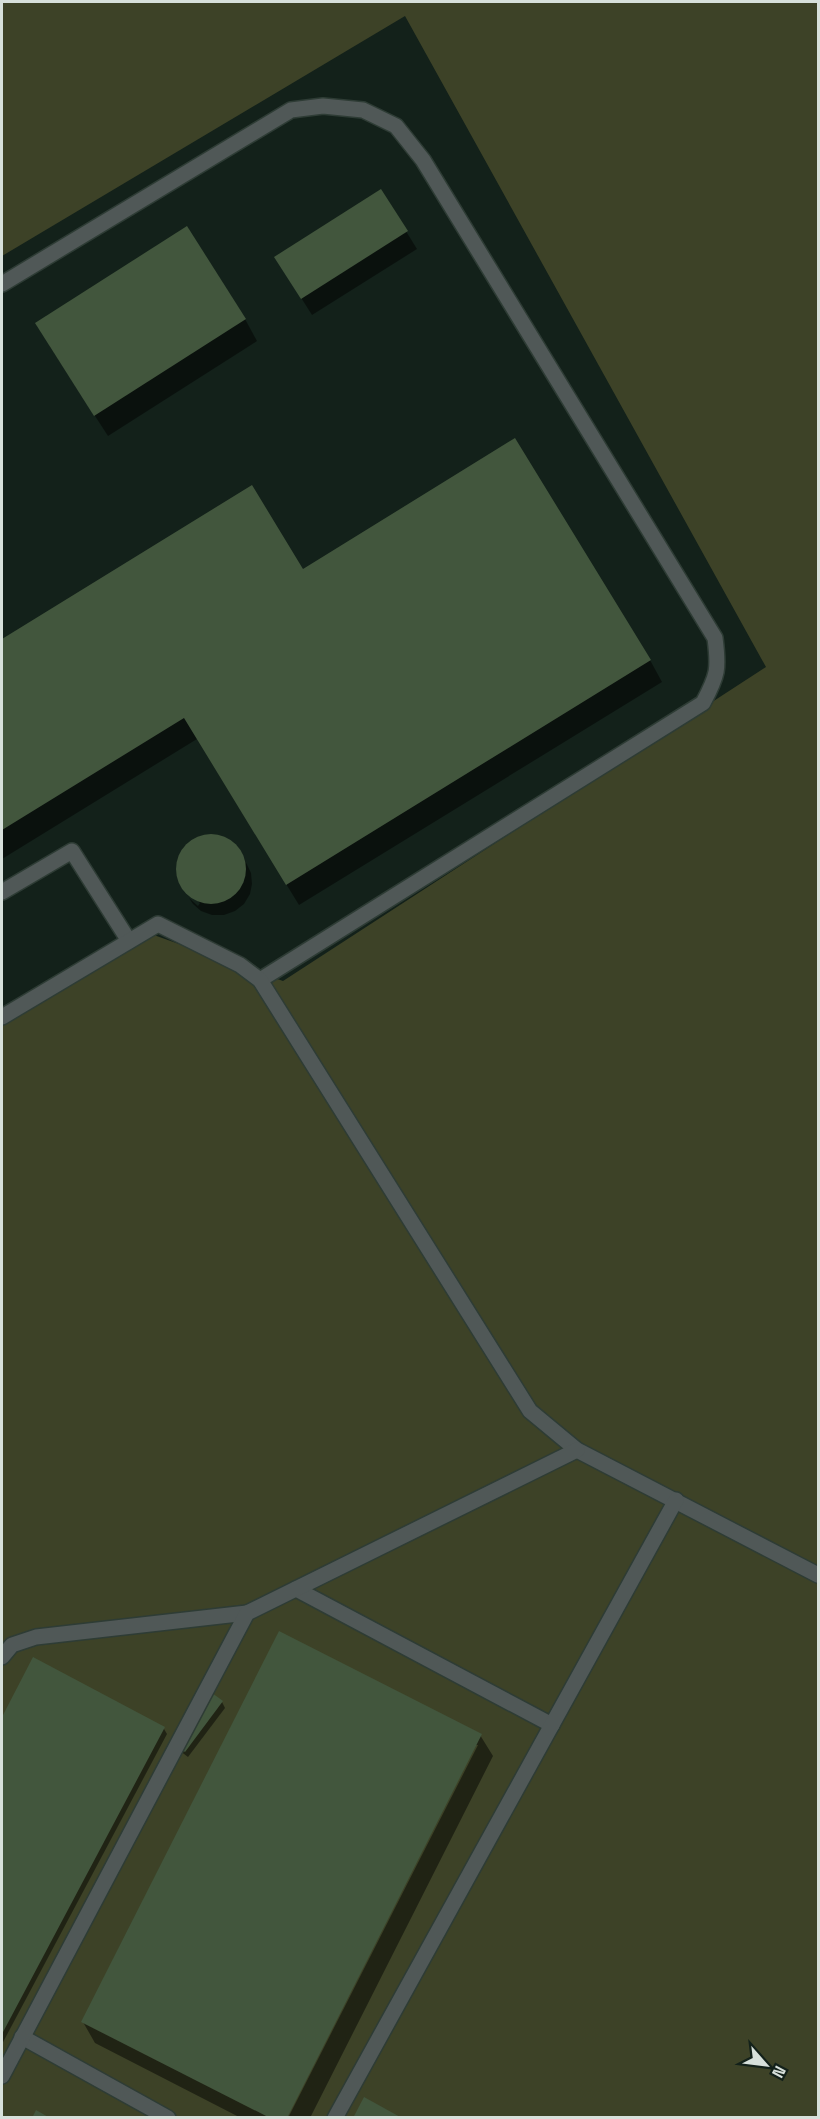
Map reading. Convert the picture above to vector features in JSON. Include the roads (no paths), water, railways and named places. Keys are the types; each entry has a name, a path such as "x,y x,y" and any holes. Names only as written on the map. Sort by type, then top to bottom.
{"lane":[{"path":"2,284 291,110 323,106 363,110 396,126 423,160 715,638 719,665 703,703 260,980"},
{"path":"2,892 72,851 129,941"},
{"path":"2,1017 158,924 240,965 260,980 530,1411 577,1450 819,1575"},
{"path":"2,1658 12,1645 36,1637 247,1613 577,1450"},
{"path":"335,2118 676,1500"},
{"path":"296,1589 552,1725"},
{"path":"2,2076 247,1613"},
{"path":"22,2037 168,2118"}]}
